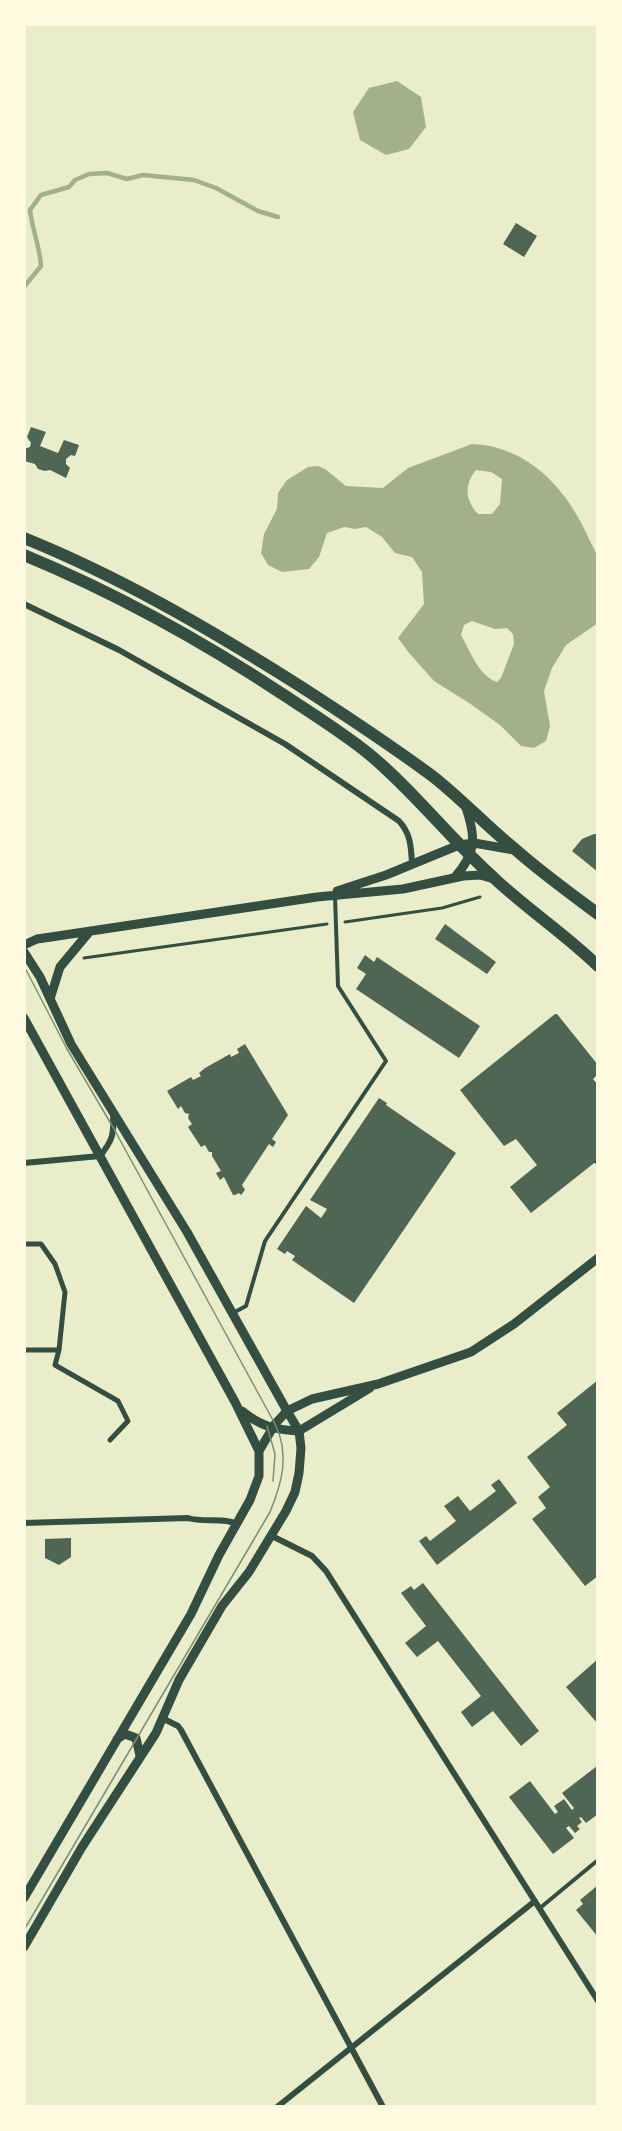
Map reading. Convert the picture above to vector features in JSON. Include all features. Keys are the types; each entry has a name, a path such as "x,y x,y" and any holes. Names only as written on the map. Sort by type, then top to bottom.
{"main road":[{"path":"24,538 108,576 208,630 368,731 430,775 465,803 516,851 598,914"},
{"path":"24,555 91,585 179,631 255,676 367,752 393,775 494,879 598,966"}],"street":[{"path":"24,604 91,635 177,682 285,744 332,775 399,821 409,835 412,864"},
{"path":"455,877 464,867 474,843 472,822 465,803"},
{"path":"317,897 363,883 459,845 474,843 516,851"},
{"path":"24,938 37,939 317,897 403,889 455,877 472,875 494,879"},
{"path":"50,999 60,967 90,931"},
{"path":"24,945 37,939"},
{"path":"24,952 36,969 71,1044 187,1232 287,1411 298,1431 301,1448 295,1492 272,1536 217,1615 179,1680 164,1719 101,1821 82,1847 24,1947"},
{"path":"24,1018 235,1402 259,1451 259,1476 250,1500 219,1555 191,1614 24,1898"},
{"path":"24,1163 100,1156 111,1141 114,1129 113,1113"},
{"path":"24,1244 41,1244 55,1264 65,1292 59,1350 55,1365 118,1401 128,1421 110,1440"},
{"path":"259,1451 272,1429 287,1411 312,1399 378,1384 471,1352 514,1324 598,1258"},
{"path":"24,1350 59,1350"},
{"path":"235,1402 255,1421 272,1429 298,1431 378,1384"},
{"path":"24,1523 188,1518 200,1521 229,1521 237,1524"},
{"path":"272,1536 312,1556 326,1572 598,2001"},
{"path":"164,1719 181,1730 383,2107"},
{"path":"117,1740 125,1734 136,1738 140,1756"},
{"path":"278,2107 535,1901"}],"lane":[{"path":"232,1313 246,1306 265,1241 386,1061 338,986 334,896"},
{"path":"540,1908 598,1860"}],"path":[{"path":"80,959 442,908 480,897"}],"shaded area":[{"path":"397,81 421,97 426,127 409,149 386,155 360,140 353,112 369,88"},
{"path":"472,444 511,453 543,473 557,487 569,502 596,553 599,572 598,623 566,645 552,668 544,691 550,726 546,741 534,748 521,746 500,725 434,681 398,638 424,604 422,572 412,557 395,553 382,537 366,527 355,529 344,527 327,533 319,557 309,569 282,572 268,565 261,553 264,534 277,509 278,493 287,480 308,467 318,466 325,469 346,486 383,488 408,468","holes":["476,470 491,472 502,479 500,504 492,514 478,514 468,498 469,481","472,621 495,629 507,628 513,634 514,644 501,678 497,682 480,669 461,635 464,625"]}],"building":[{"path":"516,223 537,236 524,257 503,244"},
{"path":"31,427 46,432 40,446 58,453 64,440 79,445 75,456 71,455 66,459 66,464 70,468 66,478 50,470 38,469 35,464 24,461 24,449 30,447 31,443 27,437"},
{"path":"598,834 598,872 572,851 582,839"},
{"path":"445,924 496,962 487,974 435,939"},
{"path":"365,955 374,962 377,957 480,1026 459,1058 356,989 366,974 357,968"},
{"path":"555,1014 598,1065 598,1074 593,1079 598,1085 598,1160 531,1213 510,1187 537,1165 516,1139 504,1146 460,1090"},
{"path":"245,1044 288,1115 272,1139 276,1142 273,1147 269,1144 242,1185 245,1190 241,1195 239,1193 233,1195 224,1177 220,1180 216,1173 221,1171 212,1152 209,1152 205,1145 201,1147 188,1127 192,1124 188,1118 189,1114 185,1113 181,1106 178,1109 167,1091 191,1077 193,1080 201,1076 199,1073 205,1068 230,1054 231,1057 239,1053 237,1049"},
{"path":"379,1098 456,1153 354,1303 292,1260 295,1256 277,1249 306,1206 321,1218 327,1209 310,1200"},
{"path":"598,1380 598,1576 585,1586 532,1519 546,1508 538,1497 550,1487 527,1457 567,1425 557,1413"},
{"path":"499,1479 517,1503 437,1565 419,1541 426,1536 430,1541 456,1521 444,1506 458,1496 470,1511 496,1491 491,1485"},
{"path":"71,1538 71,1557 59,1565 45,1558 45,1539"},
{"path":"423,1583 539,1731 521,1746 493,1711 472,1727 461,1712 481,1696 438,1641 417,1657 405,1643 426,1626 401,1593 411,1586 414,1590"},
{"path":"598,1659 598,1724 566,1687"},
{"path":"597,1766 598,1814 586,1823 581,1817 579,1818 582,1822 577,1826 580,1829 575,1833 569,1826 566,1828 574,1838 553,1854 509,1797 530,1781 555,1814 558,1812 554,1806 564,1799 572,1810 574,1808 562,1793"},
{"path":"598,1885 598,1937 576,1910 583,1904 580,1900"}],"waterway":[{"path":"24,287 41,266 30,210 41,195 69,187 75,180 89,174 107,173 127,179 143,175 194,180 216,188 258,211 278,217"}],"tram line":[{"path":"24,966 67,1049 114,1129 275,1424 280,1435 283,1457 281,1479 270,1512 24,1930"},
{"path":"267,1426 275,1454 273,1481"}]}
